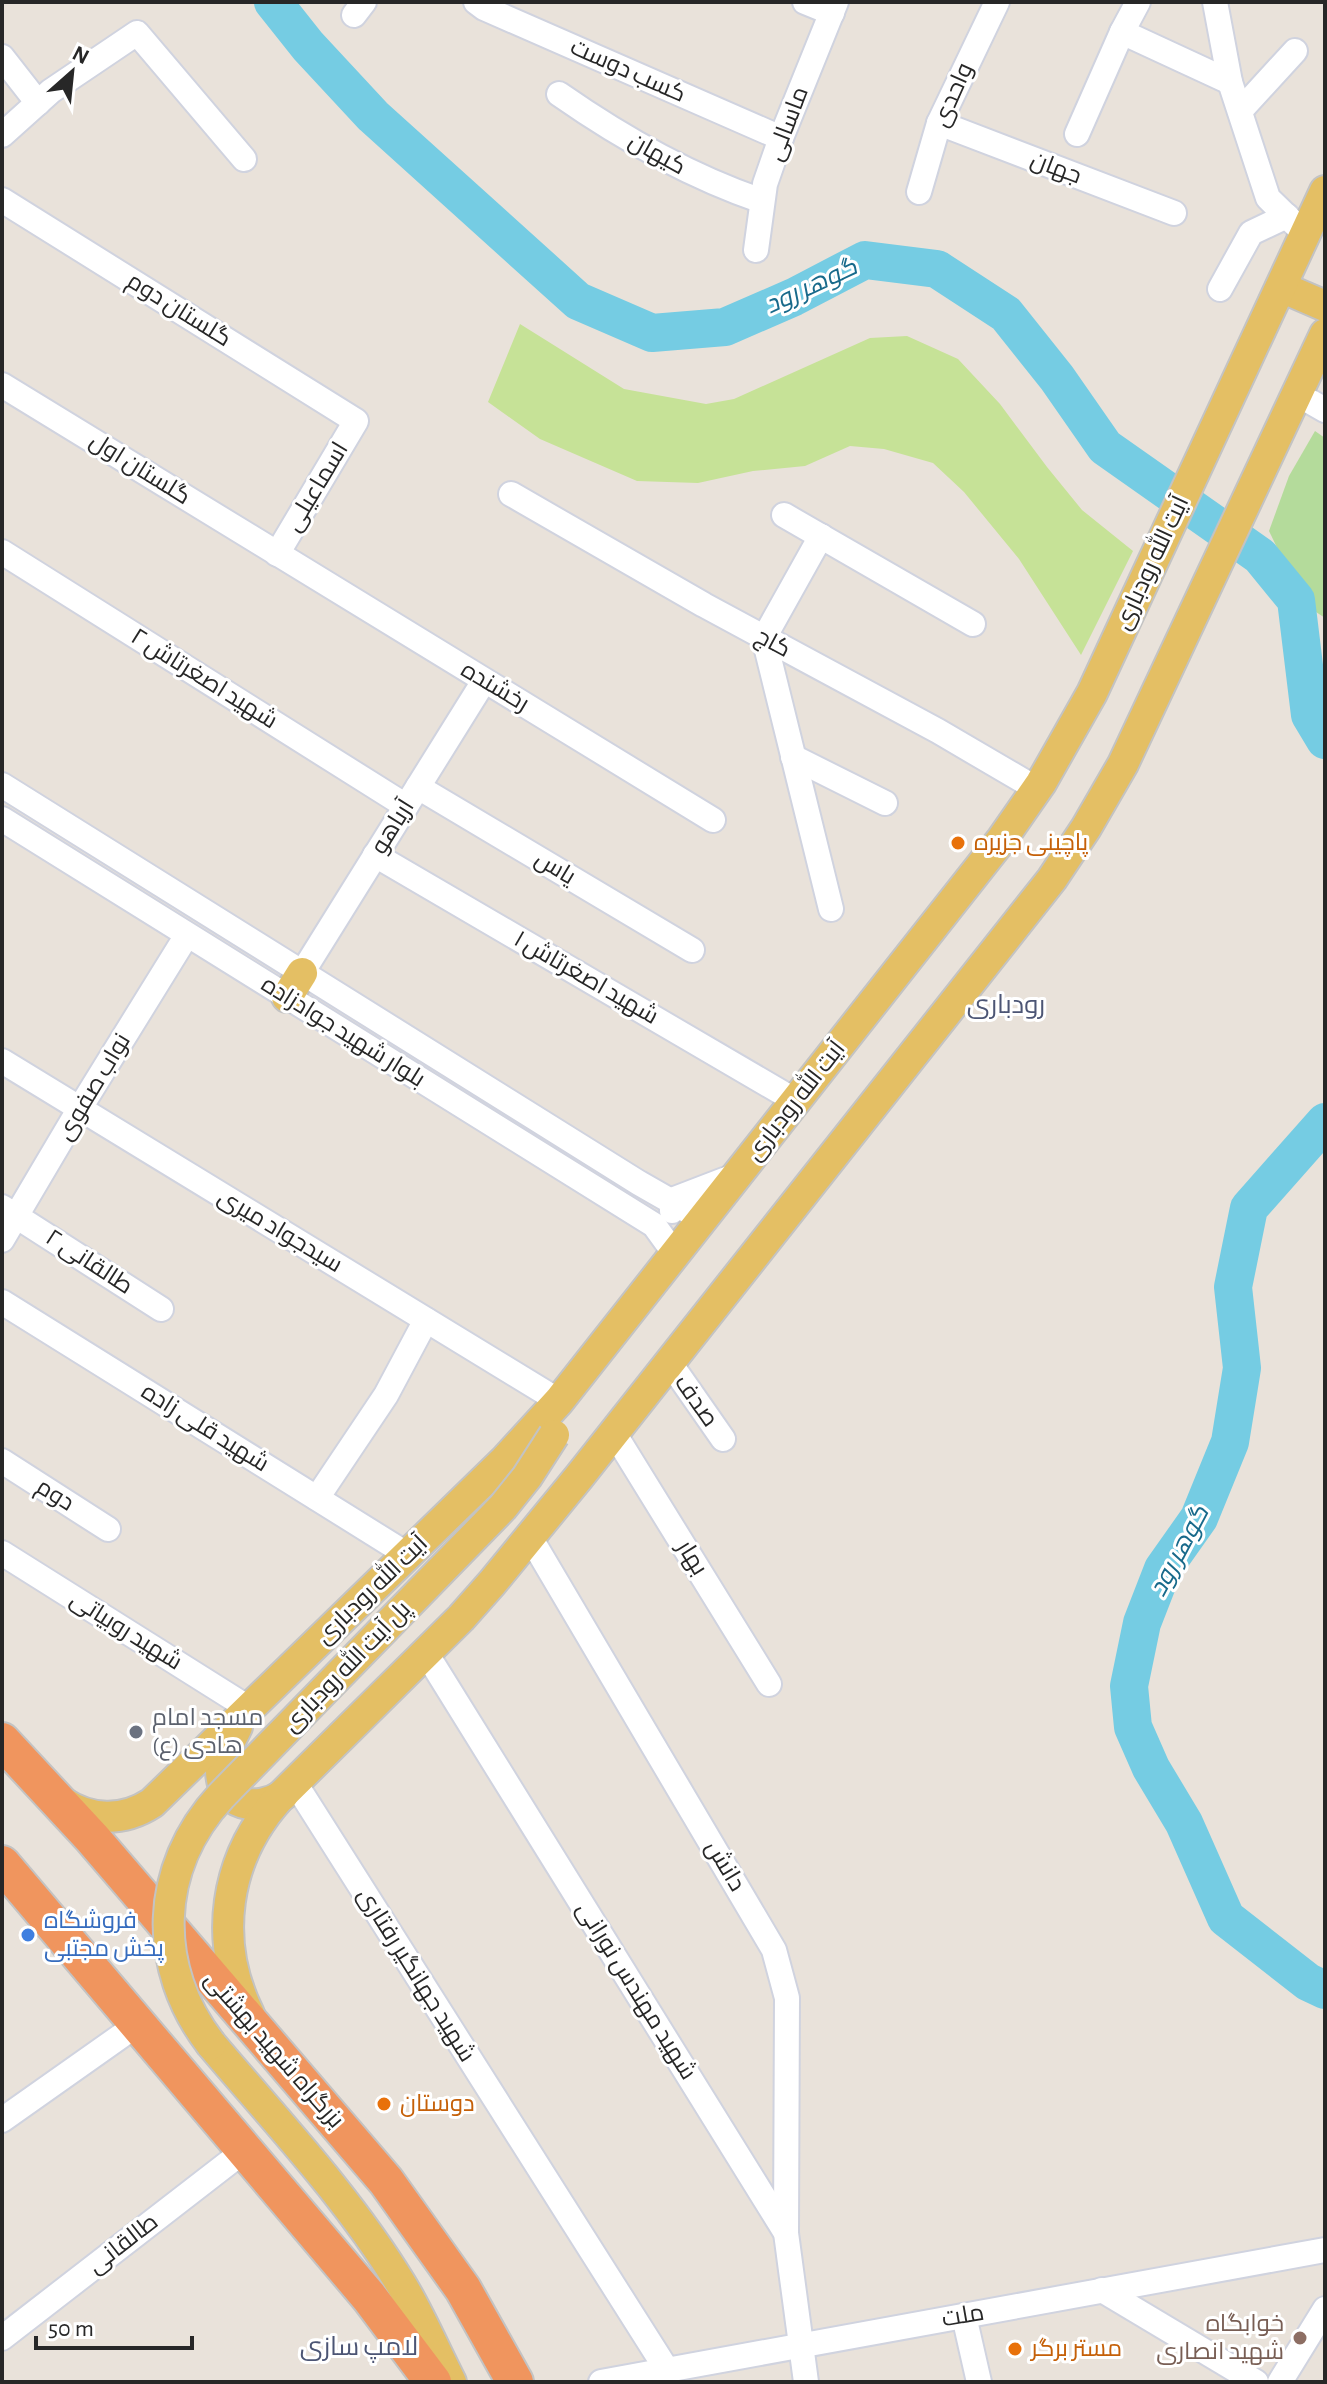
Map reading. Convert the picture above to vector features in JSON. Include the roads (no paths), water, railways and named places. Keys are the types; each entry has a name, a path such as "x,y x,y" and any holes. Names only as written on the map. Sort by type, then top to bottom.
{"highway":[{"name":"بزرگراه شهید بهشتی","path":"2,1741 56,1797 367,2157 411,2213 468,2297 515,2382"},
{"path":"2,1864 369,2297 430,2381"}],"main road":[{"name":"آیت الله رودباری","path":"56,1797 75,1810 93,1816 112,1817 136,1812 152,1803 505,1460 559,1401 1002,839 1037,789 1092,693 1281,287 1296,225 1325,191"},
{"path":"1281,287 1325,306"},
{"path":"260,2033 244,2004 232,1969 228,1945 228,1908 232,1883 245,1849 263,1817 475,1603 670,1363 1067,858 1122,767 1325,334"},
{"name":"پل آیت الله رودباری","path":"430,2381 403,2287 332,2187 211,2044 190,2013 176,1979 169,1943 169,1906 174,1881 191,1835 212,1805 503,1507 554,1435 615,1330"},
{"path":"245,1713 223,1760 223,1783 234,1798 250,1805 268,1804 289,1789"}],"street":[{"name":"کسب دوست","path":"476,2 781,138"},
{"path":"805,2 834,8"},
{"name":"واحدی","path":"919,192 939,123 997,2"},
{"path":"1077,134 1138,2"},
{"path":"1215,2 1230,82 1268,198 1296,225"},
{"name":"ماسالی","path":"756,250 765,184 834,8"},
{"path":"1122,32 1230,82"},
{"path":"2,135 51,91 137,33 244,159"},
{"path":"1240,111 1295,51"},
{"path":"2,57 38,103"},
{"name":"کیهان","path":"559,94 666,161 723,188 762,201"},
{"name":"جهان","path":"939,123 1174,213"},
{"name":"گلستان دوم","path":"2,200 356,421"},
{"path":"1220,289 1251,233 1296,225"},
{"name":"گلستان اول","path":"2,385 277,554"},
{"name":"اسماعیلی","path":"277,554 356,421"},
{"name":"کاج","path":"511,494 1037,789"},
{"path":"784,515 973,624"},
{"path":"821,536 764,638 831,909"},
{"name":"شهید اصغرتاش ۲","path":"2,552 412,796"},
{"name":"رخشنده","path":"277,554 713,820"},
{"name":"آریاهو","path":"294,985 484,681"},
{"path":"793,757 885,803"},
{"path":"2,785 294,985"},
{"name":"یاس","path":"412,796 692,950"},
{"name":"بلوار شهید جوادزاده","path":"2,819 187,935 294,985 702,1219"},
{"name":"شهید اصغرتاش ۱","path":"375,855 796,1101"},
{"name":"نواب صفوی","path":"2,1240 9,1212 80,1108 187,935"},
{"name":"بلوار شهید جوادزاده","path":"294,985 654,1225 675,1254"},
{"name":"سیدجواد میری","path":"2,1061 559,1401"},
{"path":"654,1225 667,1221 672,1215 672,1200 737,1175"},
{"name":"طالقانی ۲","path":"9,1212 161,1309"},
{"name":"شهید قلی زاده","path":"2,1302 408,1555"},
{"path":"317,1498 386,1395 426,1320"},
{"name":"صدف","path":"670,1363 723,1439"},
{"name":"بهار","path":"614,1433 769,1684"},
{"name":"دوم","path":"2,1461 108,1529"},
{"name":"دانش","path":"530,1537 774,1950 787,1998 786,2233"},
{"name":"شهید روبیاتی","path":"2,1553 245,1713"},
{"name":"شهید مهندس نورانی","path":"426,1653 786,2233 800,2345"},
{"name":"شهید جهانگیر رفتاری","path":"289,1789 667,2370"},
{"path":"2,2120 138,2024"},
{"name":"طالقانی","path":"2,2338 245,2150"},
{"name":"ملت","path":"601,2382 1325,2250"},
{"path":"1102,2290 1256,2382"},
{"path":"1280,2382 1325,2309"},
{"path":"964,2316 979,2382"},
{"path":"800,2345 806,2382"}],"waterway":[{"name":"گوهر رود","path":"273,2 308,46 373,116 578,301 652,333 725,327 794,297 865,260 937,269 1006,314 1057,378 1105,447 1260,556 1296,600 1310,715 1325,740"},
{"name":"گوهر رود","path":"1325,1122 1249,1208 1233,1287 1242,1368 1230,1442 1199,1518 1163,1569 1142,1623 1129,1686 1133,1727 1151,1768 1184,1823 1226,1918 1308,1982 1325,1990"}],"place":[{"name":"پاچینی جزیره","path":"958,843"},
{"name":"مسجد امام هادی (ع)","path":"136,1732"},
{"name":"فروشگاه پخش مجتبی","path":"28,1935"},
{"name":"دوستان","path":"384,2104"},
{"name":"خوابگاه شهید انصاری","path":"1300,2338"},
{"name":"مستر برگر","path":"1015,2349"}],"district":[{"name":"رودباری","path":"1006,1005"},
{"name":"لامپ سازی","path":"359,2347"}]}
